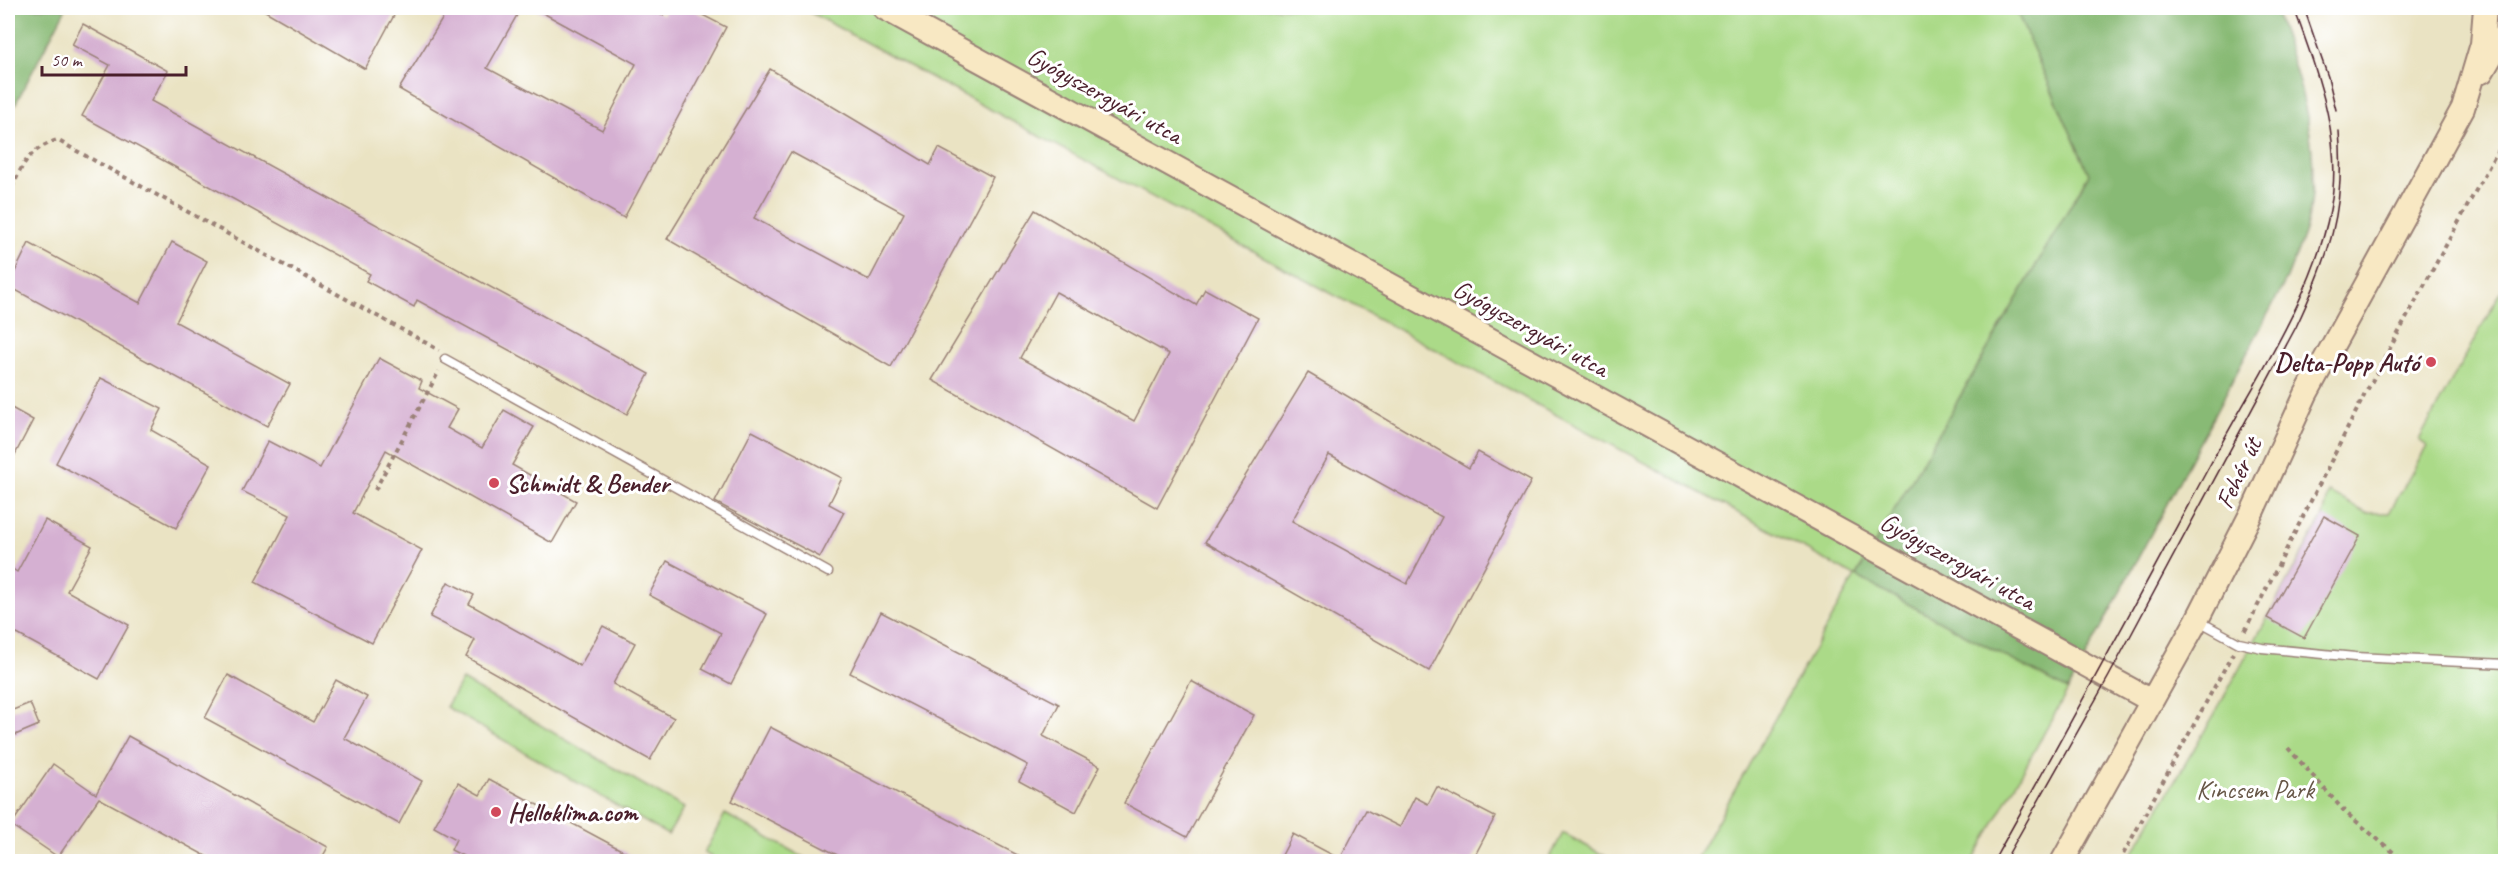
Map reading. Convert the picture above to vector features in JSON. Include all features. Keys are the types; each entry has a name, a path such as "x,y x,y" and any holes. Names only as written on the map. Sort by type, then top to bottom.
{"street":[{"name":"Gyógyszergyári utca","path":"884,8 2151,700"},
{"name":"Fehér út","path":"2062,861 2197,620 2254,508 2306,394 2463,108 2482,44 2486,8"},
{"path":"2463,108 2505,31"}],"lane":[{"name":"Fehér út","path":"2463,108 2504,29 2504,8"},
{"path":"445,359 828,573"},
{"path":"2197,620 2239,643 2262,648 2355,657 2505,664"}],"path":[{"path":"2119,861 2239,643 2364,396 2505,135"},
{"path":"8,196 28,156 36,148 57,140 444,354 445,359 375,490"},
{"path":"2288,748 2345,812 2405,861"},
{"path":"671,861 675,854"}],"green space":[{"path":"8,8 66,8 8,118"},
{"path":"802,8 2015,8 2089,174 1856,576 2068,690 1973,861 1695,861 1855,576"},
{"path":"2015,8 2274,8 2301,89 2311,146 2313,175 2311,203 2305,231 2287,278 2068,690 1856,576 2089,174"},
{"name":"Kincsem Park","path":"2505,284 2505,861 2127,862 2214,715 2323,516 2329,492 2366,513 2389,513 2427,446 2419,440"},
{"path":"462,680 684,808 668,835 446,707"},
{"path":"725,814 810,861 719,861 704,853"},
{"path":"1563,833 1614,861 1548,861"}],"building":[{"path":"260,8 398,8 365,69"},
{"path":"449,8 521,8 487,68 602,130 636,64 534,8 651,8 663,15 667,8 689,8 726,27 624,218 399,89"},
{"path":"83,24 168,71 151,101 649,374 627,414 417,300 414,307 366,281 370,274 82,116 110,65 72,45"},
{"path":"770,69 930,165 939,148 993,177 891,367 667,239","holes":["791,152 904,213 869,280 754,218"]},
{"path":"1035,210 1196,305 1205,289 1258,318 1157,508 932,380","holes":["1056,292 1169,354 1134,421 1020,358"]},
{"path":"172,242 207,261 176,322 290,384 267,426 8,286 29,243 140,303"},
{"path":"379,358 422,381 419,388 458,409 447,428 482,448 504,410 534,427 512,465 576,501 552,543 386,450 353,513 422,550 372,643 255,582 290,515 242,491 268,441 320,468"},
{"path":"1308,373 1469,468 1478,452 1531,481 1429,671 1205,542","holes":["1329,455 1442,517 1407,584 1292,521"]},
{"path":"101,378 162,409 151,430 211,464 176,528 56,463"},
{"path":"8,406 33,420 8,468"},
{"path":"752,431 842,478 829,504 844,512 820,557 715,502"},
{"path":"2324,516 2360,536 2304,638 2267,618"},
{"path":"45,520 92,546 67,591 129,625 99,679 8,629 8,566 17,572"},
{"path":"667,561 767,614 731,684 702,669 721,633 649,595"},
{"path":"448,582 474,595 469,604 580,666 603,626 635,643 613,684 674,718 650,760 466,657 475,640 430,617"},
{"path":"881,612 1059,704 1043,736 1100,766 1076,812 1019,781 1028,765 850,673"},
{"path":"228,675 313,722 336,680 367,697 344,738 422,781 399,824 205,718"},
{"path":"1191,681 1254,715 1187,837 1124,803"},
{"path":"30,703 39,725 8,738 8,712"},
{"path":"770,727 1029,861 849,861 732,801"},
{"path":"128,736 328,847 320,861 215,861 99,798 58,857 11,825 53,764 96,794"},
{"name":"Helloklima.com","path":"489,779 642,861 473,861 451,850 456,839 434,827 458,783 480,795"},
{"path":"1437,787 1495,817 1472,861 1279,861 1293,834 1340,859 1366,810 1400,827 1415,797 1428,804"}],"tram line":[{"path":"1993,862 2283,333 2298,303 2322,241 2330,210 2333,184 2334,158 2331,132 2319,82 2294,8"},
{"path":"2304,8 2328,77 2336,110"},
{"path":"2004,862 2109,676 2308,302 2333,232 2340,185 2339,131"}],"place":[{"name":"Delta-Popp Autó","path":"2431,362"},
{"name":"Schmidt & Bender","path":"494,483"},
{"name":"Helloklima.com","path":"496,812"}]}
